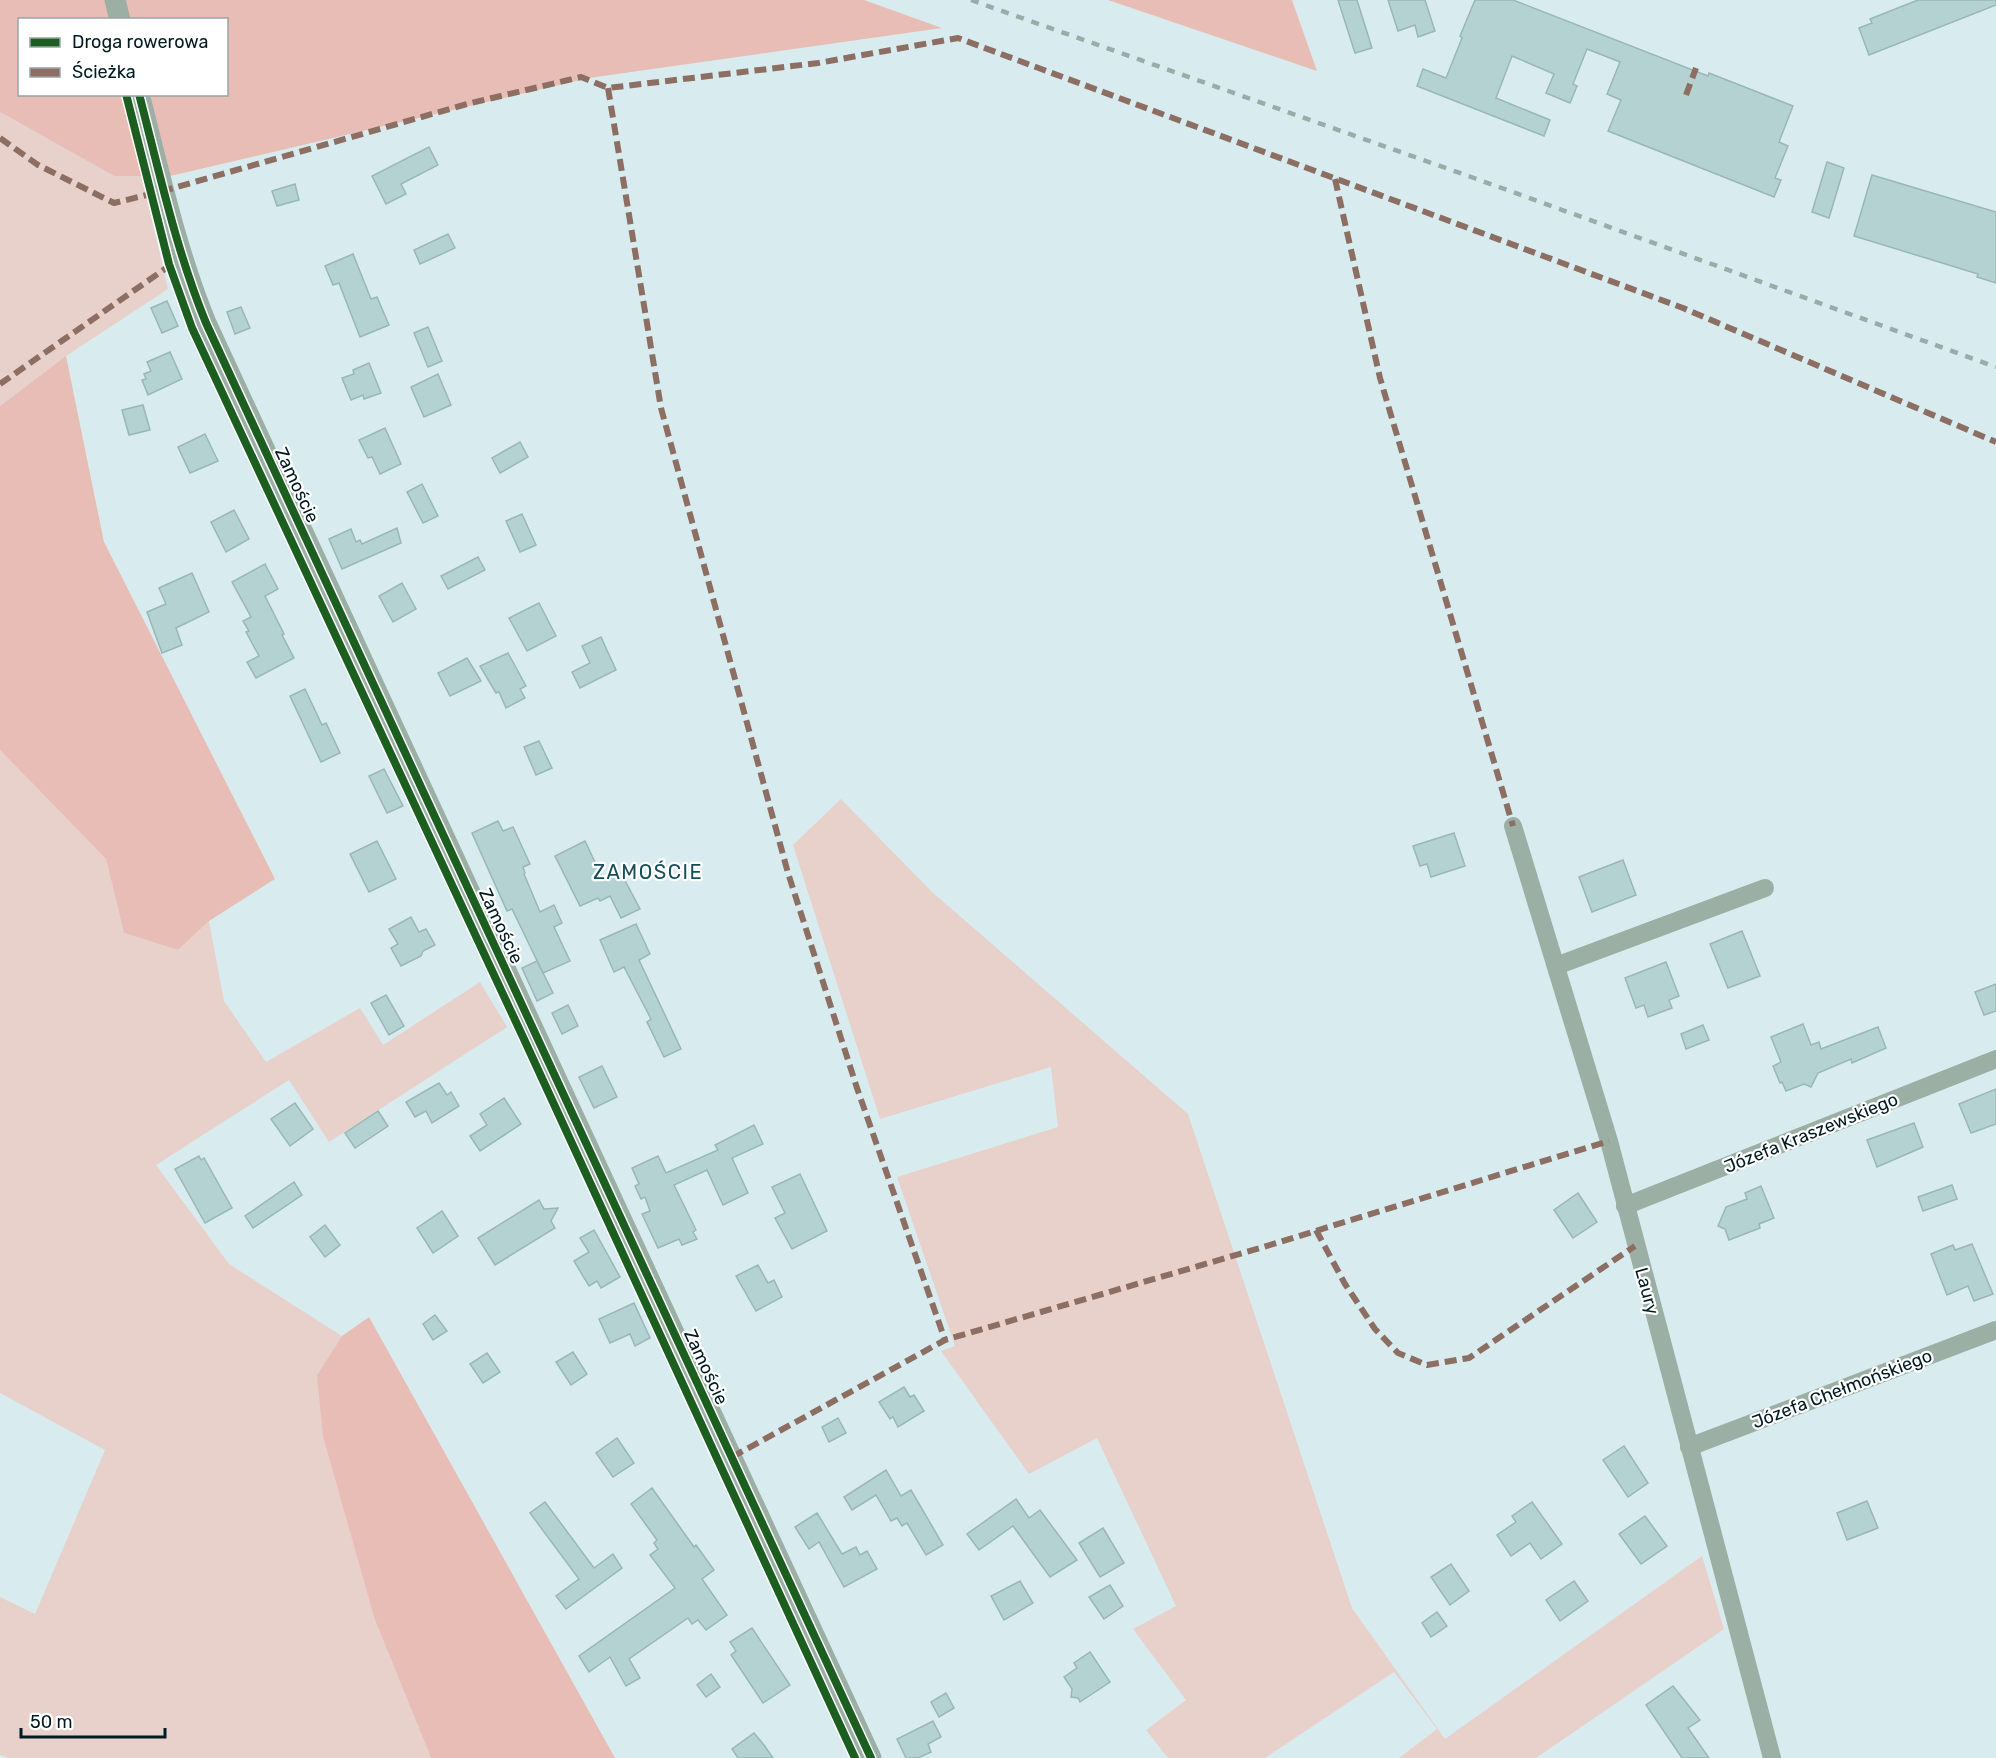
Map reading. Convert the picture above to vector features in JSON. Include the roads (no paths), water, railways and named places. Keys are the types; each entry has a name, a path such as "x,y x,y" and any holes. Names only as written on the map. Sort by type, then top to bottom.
{"street":[{"path":"115,0 120,18"},
{"name":"Zamoście","path":"140,96 183,261 206,323 870,1758"},
{"name":"Laury","path":"1514,826 1609,1141 1772,1758"},
{"path":"1556,966 1765,888"},
{"name":"Józefa Kraszewskiego","path":"1625,1206 1996,1059"},
{"name":"Józefa Chełmońskiego","path":"1689,1447 1996,1330"}],"railway":[{"path":"971,0 1474,178 1996,367"}],"district":[{"name":"ZAMOŚCIE","path":"648,872"}]}
